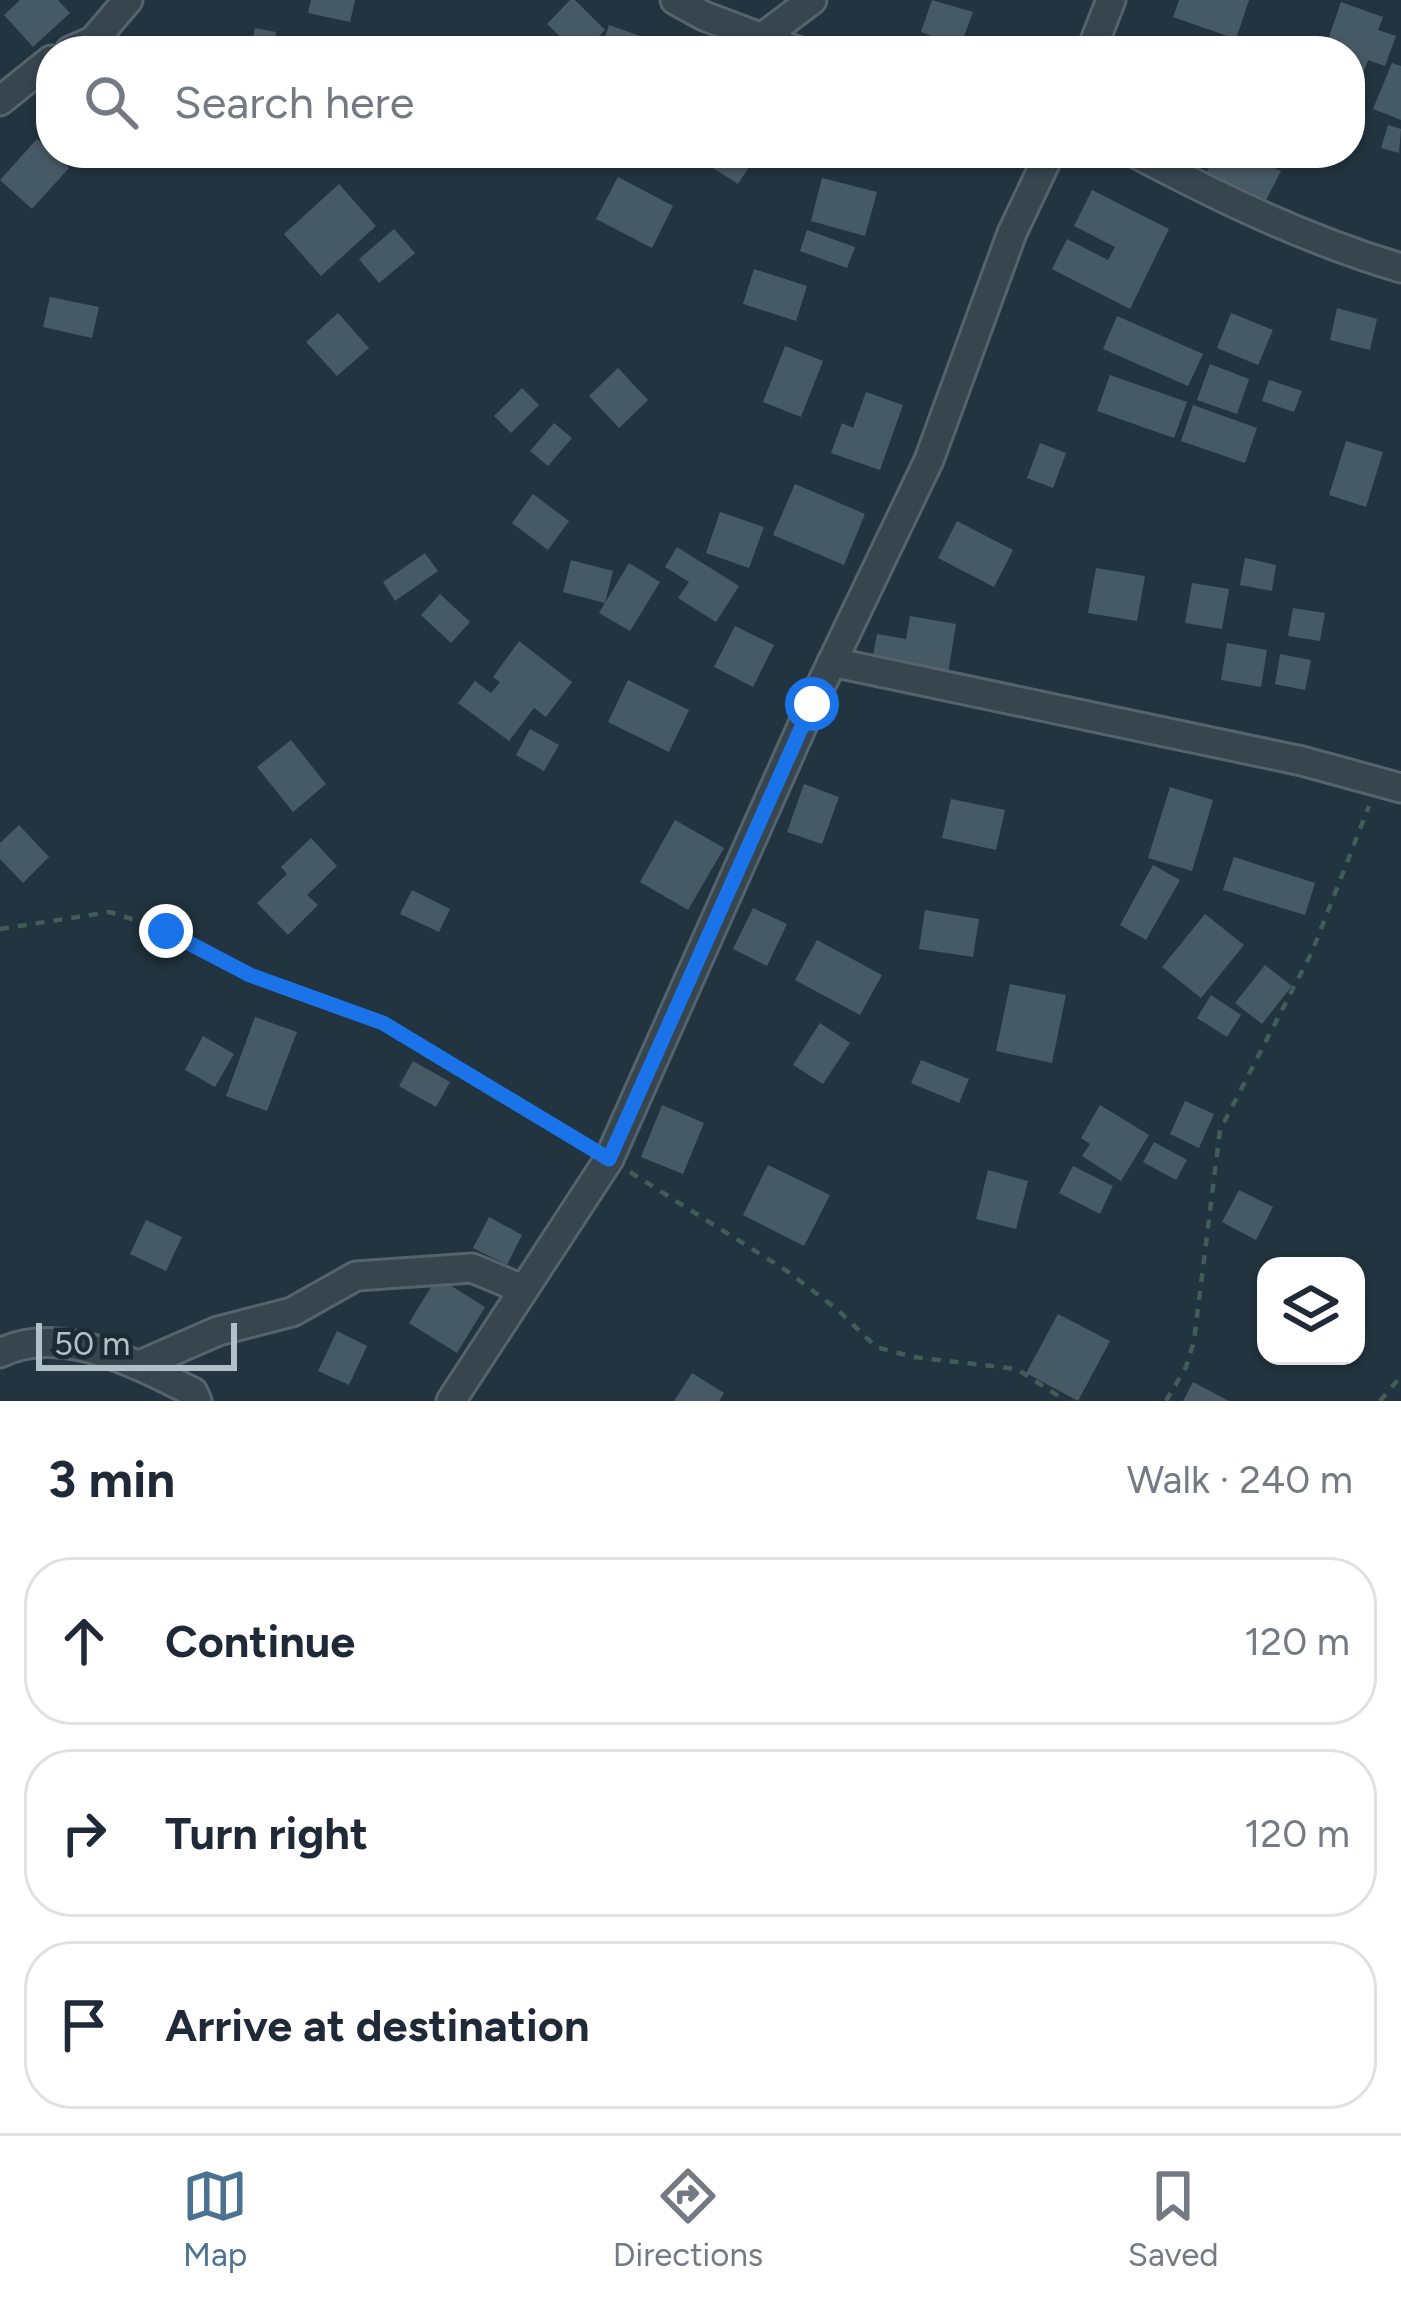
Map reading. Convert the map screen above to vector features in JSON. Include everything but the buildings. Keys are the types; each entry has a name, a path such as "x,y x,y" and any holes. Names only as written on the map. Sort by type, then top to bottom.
{"street":[{"path":"97,36 128,0"},
{"path":"675,0 760,36"},
{"path":"764,36 812,0"},
{"path":"1097,36 1111,0"},
{"path":"0,101 36,72"},
{"path":"451,1401 609,1159 832,662 929,460 1012,233 1042,168"},
{"path":"1164,168 1249,213 1401,268"},
{"path":"832,662 1302,761 1390,786"},
{"path":"140,1365 218,1331 292,1312 356,1276 472,1268 522,1288"},
{"path":"0,1353 24,1342 84,1348 140,1365 193,1392 197,1401"}],"path":[{"path":"1166,1401 1186,1367 1194,1341 1220,1130 1312,952 1390,786"},
{"path":"0,929 110,912 166,931 250,975 383,1023 787,1271 876,1347 913,1358 1017,1369 1066,1401"},
{"path":"1380,1401 1401,1376"}],"route":[{"path":"166,931 250,975 383,1023 609,1159 812,704"}]}
